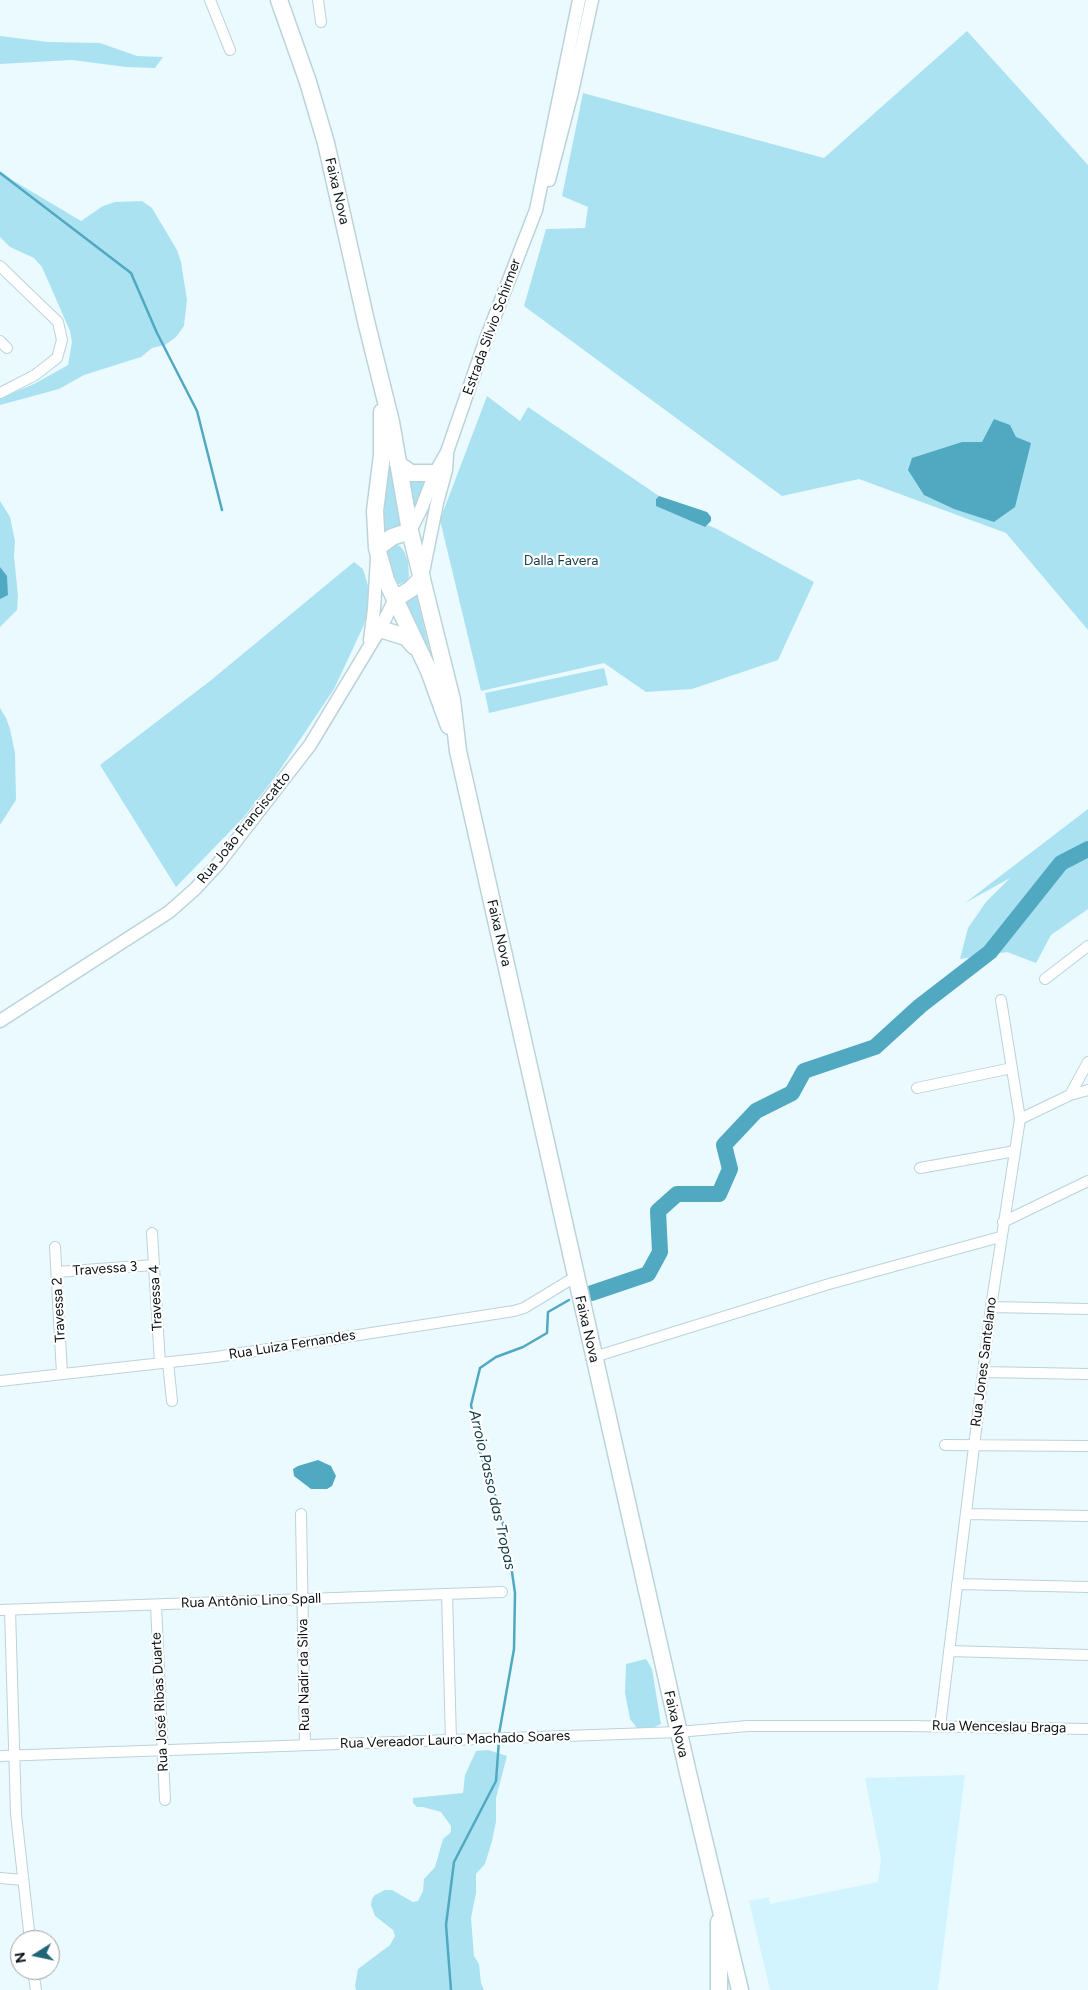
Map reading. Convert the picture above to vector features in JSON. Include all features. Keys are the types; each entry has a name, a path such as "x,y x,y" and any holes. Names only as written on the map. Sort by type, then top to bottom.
{"highway":[{"name":"Faixa Nova","path":"279,0 308,82 326,143 391,422 410,531 452,700 458,751 575,1277 678,1732 740,1990"},
{"name":"Faixa Nova","path":"382,385 382,455 375,511 378,548 386,580 429,671 458,751"},
{"path":"398,464 411,473 435,473"},
{"path":"378,548 392,537 410,531"},
{"path":"395,598 411,589 422,578"},
{"path":"380,629 406,637 419,651"},
{"name":"Faixa Nova","path":"718,1990 720,1905"}],"street":[{"path":"210,0 230,50"},
{"path":"318,0 321,22"},
{"name":"Estrada Silvio Schirmer","path":"538,202 579,0"},
{"name":"Estrada Silvio Schirmer","path":"410,531 422,507 435,473 447,452 538,202 551,175 592,0"},
{"path":"0,266 58,322 62,340 56,358 35,375 0,393"},
{"name":"Estrada Silvio Schirmer","path":"422,578 436,503 446,470 447,452"},
{"name":"Rua João Franciscatto","path":"370,642 378,548"},
{"name":"Rua João Franciscatto","path":"0,1021 169,912 195,889 224,857 310,745 370,642 380,629 395,598"},
{"path":"1045,980 1088,946"},
{"name":"Rua Jones Santelano","path":"940,1726 1000,1237 1020,1119 1001,1000"},
{"path":"1070,1095 1088,1062"},
{"path":"917,1088 1012,1068"},
{"path":"1020,1119 1070,1095 1088,1090"},
{"path":"920,1168 1015,1151"},
{"path":"1003,1222 1088,1181"},
{"name":"Travessa 4","path":"152,1233 164,1363 172,1401"},
{"path":"594,1357 829,1284 1000,1237"},
{"name":"Travessa 2","path":"55,1247 62,1374"},
{"name":"Travessa 3","path":"57,1272 154,1265"},
{"name":"Rua Luiza Fernandes","path":"0,1381 216,1357 514,1311 524,1308 575,1277"},
{"path":"991,1307 1088,1309"},
{"path":"983,1372 1088,1374"},
{"path":"945,1445 1088,1446"},
{"name":"Rua Nadir da Silva","path":"301,1514 305,1745"},
{"path":"966,1514 1088,1516"},
{"path":"957,1584 1088,1587"},
{"name":"Rua Antônio Lino Spall","path":"5,1610 502,1592"},
{"path":"448,1594 451,1740"},
{"name":"Rua José Ribas Duarte","path":"156,1605 165,1800"},
{"path":"5,1610 16,1814 29,1930"},
{"path":"949,1651 1088,1655"},
{"name":"Rua Vereador Lauro Machado Soares","path":"0,1756 678,1732 748,1726 910,1726"},
{"name":"Rua Wenceslau Braga","path":"910,1726 1088,1729"},
{"path":"0,1878 23,1880"}],"shaded area":[{"path":"994,419 1010,425 1016,437 1031,443 1015,507 994,522 954,509 924,495 908,470 912,458 962,442 982,442"},
{"path":"659,496 707,512 711,517 711,521 705,527 656,506 656,499"},
{"path":"0,567 7,576 8,595 0,599"},
{"path":"318,1460 331,1466 336,1476 332,1486 327,1489 311,1489 294,1476 293,1469"},
{"path":"965,1775 938,1990 770,1990 749,1901 769,1897 770,1904 878,1882 881,1859 865,1778"}],"green space":[{"path":"967,31 1088,165 1088,630 1006,533 859,479 782,496 524,306 546,229 585,228 588,207 562,196 583,93 824,158"},
{"path":"0,36 48,42 100,43 137,56 163,57 155,68 126,67 72,60 0,64"},
{"path":"0,171 81,221 103,206 115,202 142,201 152,208 177,250 181,262 187,300 184,326 176,337 165,345 152,348 141,357 84,375 59,389 0,405 0,398 34,384 68,365 72,342 70,331 42,267 34,258 10,247 0,237"},
{"name":"Dalla Favera","path":"487,396 520,421 528,407 659,496 656,499 704,527 707,525 715,528 814,582 778,660 692,689 646,692 604,663 481,691 440,520"},
{"path":"389,457 401,527 382,537"},
{"path":"406,476 429,478 414,517"},
{"path":"0,501 10,517 15,541 14,556 18,596 17,610 0,627"},
{"path":"392,544 400,546 408,562 409,576 407,581 400,584 391,580 385,552"},
{"path":"354,562 363,569 372,599 363,627 334,689 275,777 243,818 176,887 100,765 210,681"},
{"path":"416,593 435,673 420,631 404,600"},
{"path":"604,668 608,685 489,713 485,693"},
{"path":"0,708 10,729 15,753 16,800 0,825"},
{"path":"1088,809 1088,909 1051,935 1036,963 1007,952 960,959 968,928 986,902 1010,878 965,903"},
{"path":"646,1659 652,1669 661,1724 652,1728 637,1728 630,1719 625,1693 626,1664"},
{"path":"488,1750 507,1756 496,1798 496,1822 492,1841 485,1864 476,1874 476,1893 471,1918 474,1956 479,1964 481,1983 484,1990 356,1990 358,1969 390,1945 395,1936 393,1930 375,1916 371,1905 372,1899 375,1895 385,1890 392,1890 413,1902 418,1901 423,1891 424,1879 435,1867 443,1839 451,1832 451,1826 441,1812 417,1807 413,1803 413,1798 463,1793 465,1775 476,1751"}],"waterway":[{"path":"0,173 131,273 157,333 197,411 222,510"},
{"name":"Arroio Passo das Tropas","path":"592,1293 648,1274 660,1252 658,1211 677,1194 719,1194 730,1169 724,1145 756,1111 792,1093 804,1071 875,1047 920,1006 990,952 1061,863 1088,849"},
{"name":"Arroio Passo das Tropas","path":"499,1734 514,1649 515,1593 509,1551 499,1507 479,1449 471,1405 480,1368 496,1357 523,1347 547,1333 548,1312 569,1300"},
{"name":"Arroio Passo das Tropas","path":"451,1990 446,1925 454,1862 496,1781 499,1740"}]}
